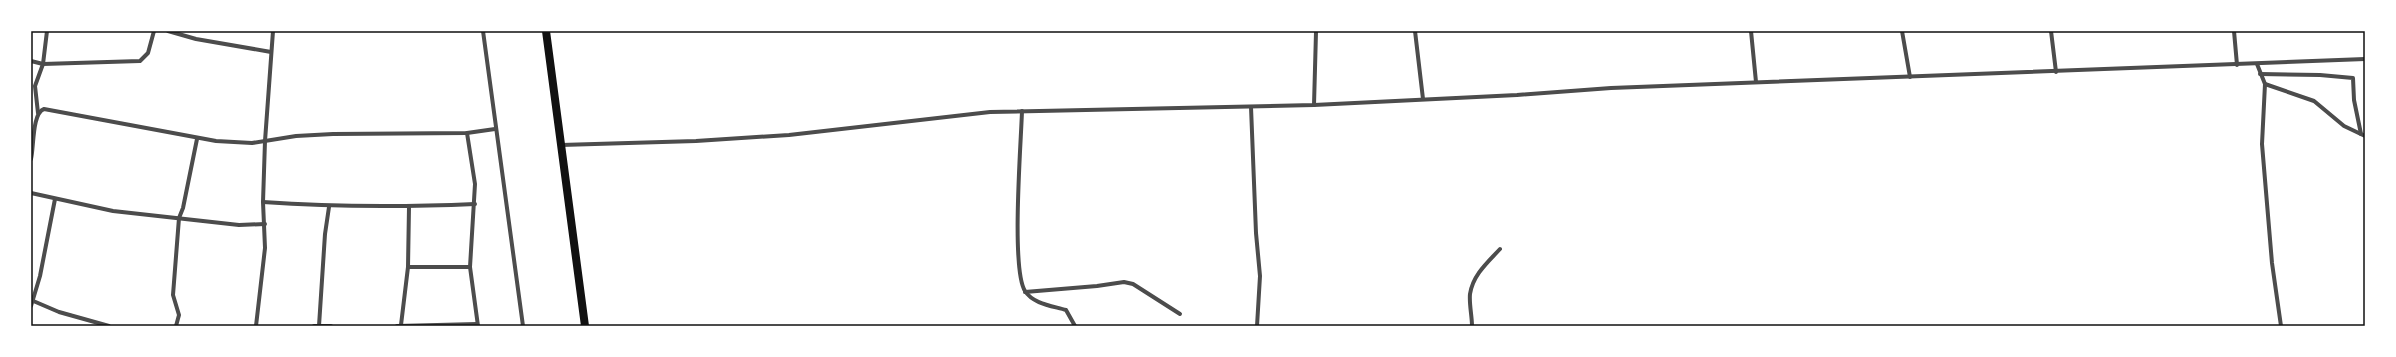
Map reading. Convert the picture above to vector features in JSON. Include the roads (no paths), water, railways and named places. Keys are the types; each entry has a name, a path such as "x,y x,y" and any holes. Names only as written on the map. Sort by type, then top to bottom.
{"highway":[{"path":"546,31 585,326"}],"street":[{"path":"31,159 38,113 35,86 43,64 47,31"},
{"path":"31,61 43,64 140,61 148,53 154,31"},
{"path":"168,31 196,39 272,52"},
{"path":"256,326 265,248 266,224 263,202 265,141 273,31"},
{"path":"483,31 495,129 523,326"},
{"path":"1415,31 1423,99"},
{"path":"1751,31 1756,82"},
{"path":"1902,31 1910,77"},
{"path":"2051,31 2056,72"},
{"path":"2234,31 2237,65"},
{"path":"1314,105 1316,32"},
{"path":"562,145 696,142 789,135 990,112 1314,105 1611,88 2365,59"},
{"path":"2257,64 2265,84 2262,144 2272,263 2281,326"},
{"path":"2260,74 2320,75 2353,78 2354,100 2363,135"},
{"path":"2265,84 2314,101 2344,126 2363,135"},
{"path":"1251,107 1256,233 1260,276 1257,326"},
{"path":"38,113 44,109 197,139 252,143 296,136 333,134 467,133 495,129"},
{"path":"1022,111 1018,260 1020,276 1025,292 1035,300 1066,310 1075,326"},
{"path":"409,207 408,267 399,325 478,325 470,267 475,204 474,184 467,133"},
{"path":"176,326 179,315 173,295 179,218 183,208 197,139"},
{"path":"31,193 112,210 239,225 266,224"},
{"path":"31,306 40,276 55,199"},
{"path":"263,202 330,207 409,207 475,204"},
{"path":"319,326 325,234 330,207"},
{"path":"1472,326 1470,295 1474,282 1482,268 1500,249"},
{"path":"408,267 470,267"},
{"path":"1025,292 1097,286 1124,282 1133,284 1180,314"},
{"path":"32,301 59,312 109,326"},
{"path":"314,326 331,326"}]}
